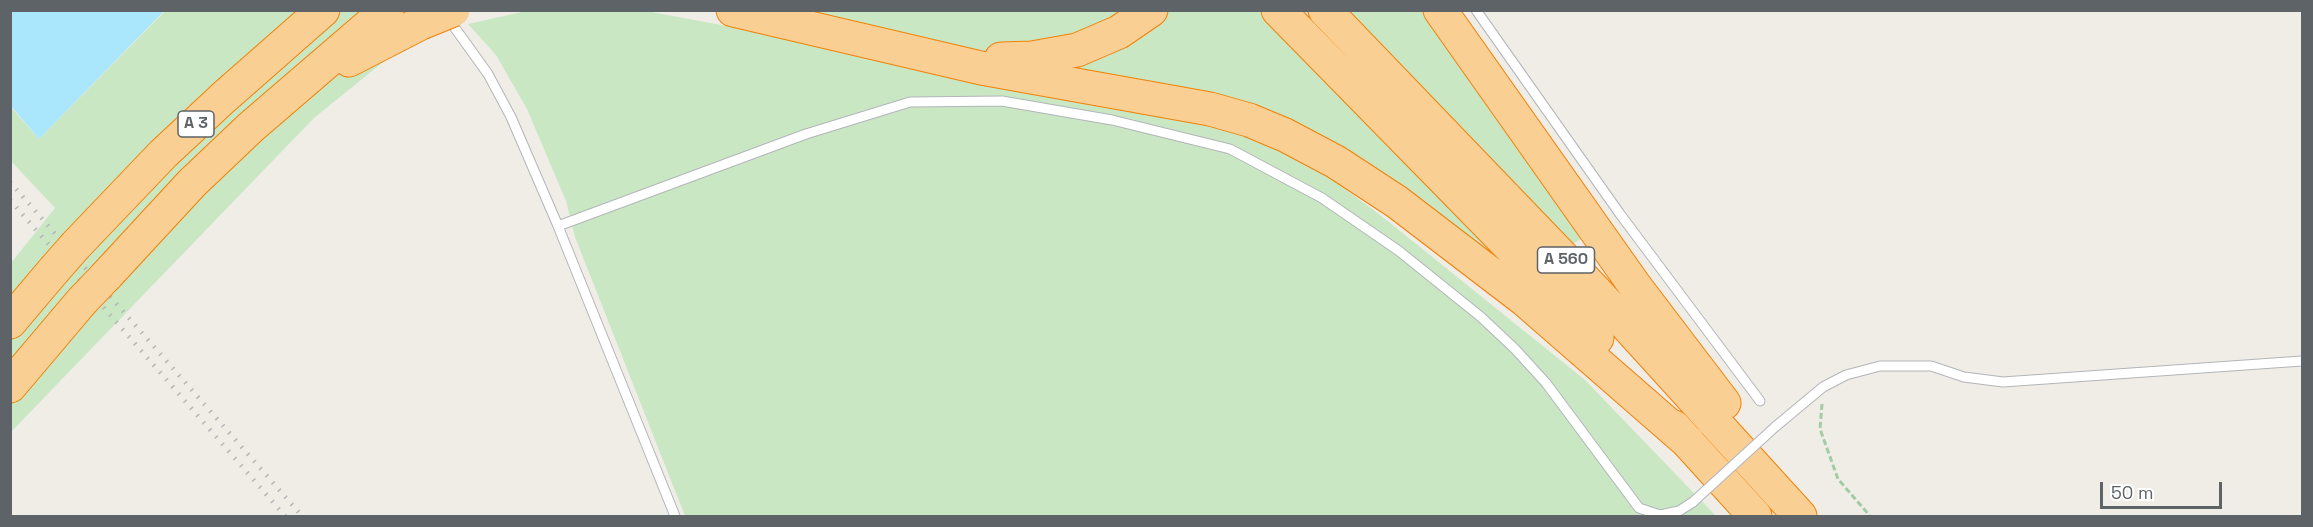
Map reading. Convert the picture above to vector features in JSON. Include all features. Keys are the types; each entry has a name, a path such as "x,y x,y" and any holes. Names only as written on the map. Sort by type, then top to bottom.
{"highway":[{"name":"A 3","path":"10,322 76,245 163,154 322,10"},
{"name":"A 3","path":"10,386 82,301 192,183 297,87 387,10"},
{"path":"297,87 432,17 453,10"},
{"path":"733,10 981,68 1210,109 1249,120 1285,135 1336,162 1397,202 1525,300 1688,442"},
{"path":"933,57 1009,59 1054,55 1077,50 1109,37 1151,10"},
{"name":"A 560","path":"1278,10 1576,315 1755,516"},
{"name":"A 560","path":"1325,10 1599,295 1800,516"},
{"path":"1440,10 1635,286 1806,516"}],"lane":[{"path":"1476,10 1620,214 1760,401"},
{"path":"432,17 488,74 511,117 558,226 675,516"},
{"path":"558,226 806,134 910,102 1002,101 1113,120 1230,149 1322,198 1399,251 1481,317 1546,383 1639,508 1660,515 1679,511 1693,502 1775,427 1823,387 1846,375 1880,366 1931,366 1964,377 2003,382 2302,361"}],"path":[{"path":"1823,387 1820,429 1838,479 1870,516"}],"green space":[{"path":"165,11 446,11 314,118 11,432 11,263 55,208 11,161 10,106 39,139"},
{"path":"526,11 646,11 980,73 1218,122 1282,143 1379,214 1585,380 1716,516 685,516 575,237 566,201 527,109 496,55 468,24"},
{"path":"787,11 1431,11 1584,237 1520,278 1217,98"}],"water":[{"path":"10,11 164,11 39,139 11,106"}],"railway":[{"path":"10,182 302,516"},
{"path":"10,200 285,516"}]}
